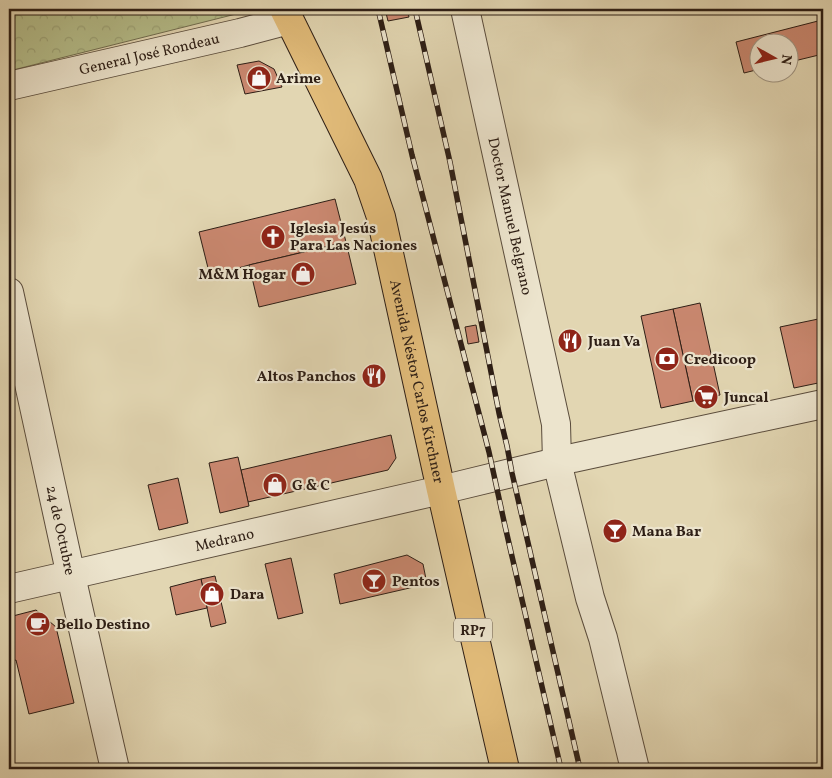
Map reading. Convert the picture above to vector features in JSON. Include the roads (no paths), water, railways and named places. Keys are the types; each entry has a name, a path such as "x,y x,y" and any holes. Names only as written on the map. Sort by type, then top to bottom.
{"main road":[{"name":"Avenida Néstor Carlos Kirchner","path":"286,14 368,179 378,210 505,769"}],"street":[{"name":"Doctor Manuel Belgrano","path":"465,9 565,460 590,598 604,638 635,769"},
{"name":"General José Rondeau","path":"9,86 240,33 286,14"},
{"name":"24 de Octubre","path":"9,292 115,769"},
{"path":"441,490 565,460 823,404"},
{"name":"Medrano","path":"9,589 441,490"}],"railway":[{"path":"378,9 412,155 489,452 561,769"},
{"path":"415,9 450,162 512,473 580,769"}],"place":[{"name":"Arime","path":"259,78"},
{"name":"Iglesia Jesús Para Las Naciones","path":"273,237"},
{"name":"M&M Hogar","path":"303,274"},
{"name":"Juan Va","path":"570,341"},
{"name":"Credicoop","path":"667,359"},
{"name":"Altos Panchos","path":"374,376"},
{"name":"Juncal","path":"706,397"},
{"name":"G & C","path":"275,485"},
{"name":"Mana Bar","path":"615,531"},
{"name":"Pentos","path":"374,581"},
{"name":"Dara","path":"212,594"},
{"name":"Bello Destino","path":"38,624"}]}
